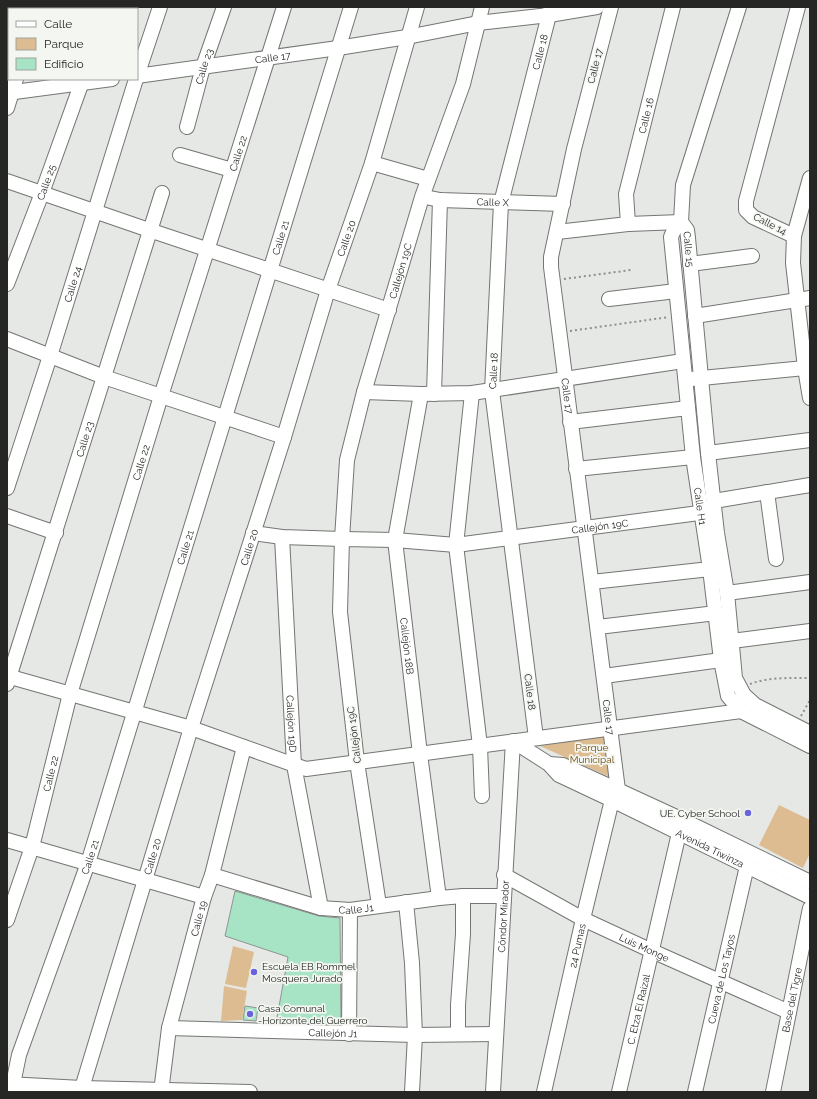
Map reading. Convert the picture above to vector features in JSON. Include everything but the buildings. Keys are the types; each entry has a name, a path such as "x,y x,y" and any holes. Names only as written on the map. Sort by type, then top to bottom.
{"street":[{"path":"138,73 160,7"},
{"name":"Calle 23","path":"187,127 203,67 224,7"},
{"name":"Calle 22","path":"7,920 32,846 70,694 284,7"},
{"name":"Calle 21","path":"10,1084 88,863 351,7"},
{"name":"Calle 20","path":"82,1088 191,728 284,437 328,290 372,163 407,37 417,7"},
{"name":"Callejón 19C","path":"379,906 357,762 340,612 342,539 347,460 364,392 422,197 463,84 482,7"},
{"name":"Calle 17","path":"138,76 338,48 550,11 597,7"},
{"name":"Calle 17","path":"610,7 574,149 551,257 570,422 611,728 615,795"},
{"name":"Calle 16","path":"628,224 626,194 674,7"},
{"name":"Calle 15","path":"710,508 708,453 687,230 681,222 683,185 739,7"},
{"name":"Calle 14","path":"798,7 746,201 746,210 753,217 794,236 793,263 803,299 807,346 805,368 810,392"},
{"name":"Calle 18","path":"536,738 492,391 501,202 550,11"},
{"path":"7,108 10,93 16,80"},
{"path":"10,93 82,81 97,80"},
{"name":"Calle 24","path":"7,488 50,356 94,210 136,80"},
{"name":"Calle 25","path":"7,284 42,193 82,81"},
{"path":"180,155 232,170"},
{"path":"372,163 428,179"},
{"path":"794,236 810,178"},
{"path":"7,181 389,310"},
{"name":"Calle 23","path":"8,679 56,533 149,230 162,193"},
{"name":"Calle X","path":"422,197 440,200 563,204"},
{"name":"Callejón 18B","path":"439,898 420,754 395,540 428,394 440,200"},
{"path":"557,232 628,224 681,222"},
{"name":"Calle H1","path":"681,222 674,230 671,237 693,457 717,533 727,593 735,678 744,695 755,705 810,733"},
{"path":"690,264 752,256"},
{"path":"609,299 676,291"},
{"path":"695,316 803,299"},
{"path":"7,339 104,377 284,437"},
{"path":"364,392 428,394 472,393 683,361"},
{"path":"685,380 805,368"},
{"path":"472,393 456,545 480,746 482,796"},
{"path":"570,422 688,408"},
{"path":"708,453 810,440"},
{"path":"576,469 693,457"},
{"name":"Callejón 19C","path":"342,539 395,540 456,545 584,528 710,508 767,492 810,485"},
{"path":"767,492 776,559"},
{"name":"Calle H1","path":"710,508 710,569 721,660 728,696 741,711 810,746"},
{"path":"7,516 56,533"},
{"path":"253,533 282,537 342,539"},
{"name":"Callejón 19D","path":"282,537 294,765 321,908"},
{"path":"592,582 710,569"},
{"path":"727,593 810,582"},
{"path":"598,627 716,613"},
{"path":"732,641 810,630"},
{"path":"604,676 721,660"},
{"path":"8,679 70,694 191,728 306,769 741,711"},
{"name":"Avenida Tiwinza","path":"513,742 549,764 559,775 683,820 810,882"},
{"name":"Cóndor Mirador","path":"493,1092 504,875 513,742"},
{"name":"Calle 19","path":"161,1091 169,1028 204,897 212,875 244,747"},
{"name":"Avenida Tiwinza","path":"615,795 679,833 810,897"},
{"name":"24 Pumas","path":"544,1092 583,919 615,795"},
{"name":"C. Etza El Raizal","path":"619,1092 679,833"},
{"path":"7,840 204,897"},
{"name":"Cueva de Los Tayos","path":"695,1092 747,866"},
{"name":"Calle J1","path":"212,875 321,908 350,910 439,898 463,896 504,896"},
{"name":"Luis Monge","path":"504,875 583,919 789,1012"},
{"path":"458,1034 458,1005 463,934 463,896"},
{"path":"406,902 412,963 416,1036 412,1092"},
{"name":"Base del Tigre","path":"772,1092 810,908"},
{"path":"349,1034 350,910"},
{"name":"Callejón J1","path":"169,1028 416,1036 496,1034"},
{"path":"10,1084 40,1089 82,1088 102,1090 250,1092"}],"path":[{"path":"553,281 631,270"},
{"path":"559,332 678,316"},
{"path":"740,687 756,681 786,678 810,678"},
{"path":"796,725 810,700"}],"green space":[{"name":"Parque Municipal","path":"606,735 612,778 540,746"},
{"path":"779,805 810,820 810,853 803,868 759,845"},
{"path":"233,946 254,952 246,988 225,984"},
{"path":"224,986 247,991 242,1020 221,1021"}],"place":[{"name":"UE. Cyber School","path":"748,813"},
{"name":"Escuela EB Rommel Mosquera Jurado","path":"254,972"},
{"name":"Casa Comunal -Horizonte del Guerrero","path":"250,1014"}]}
